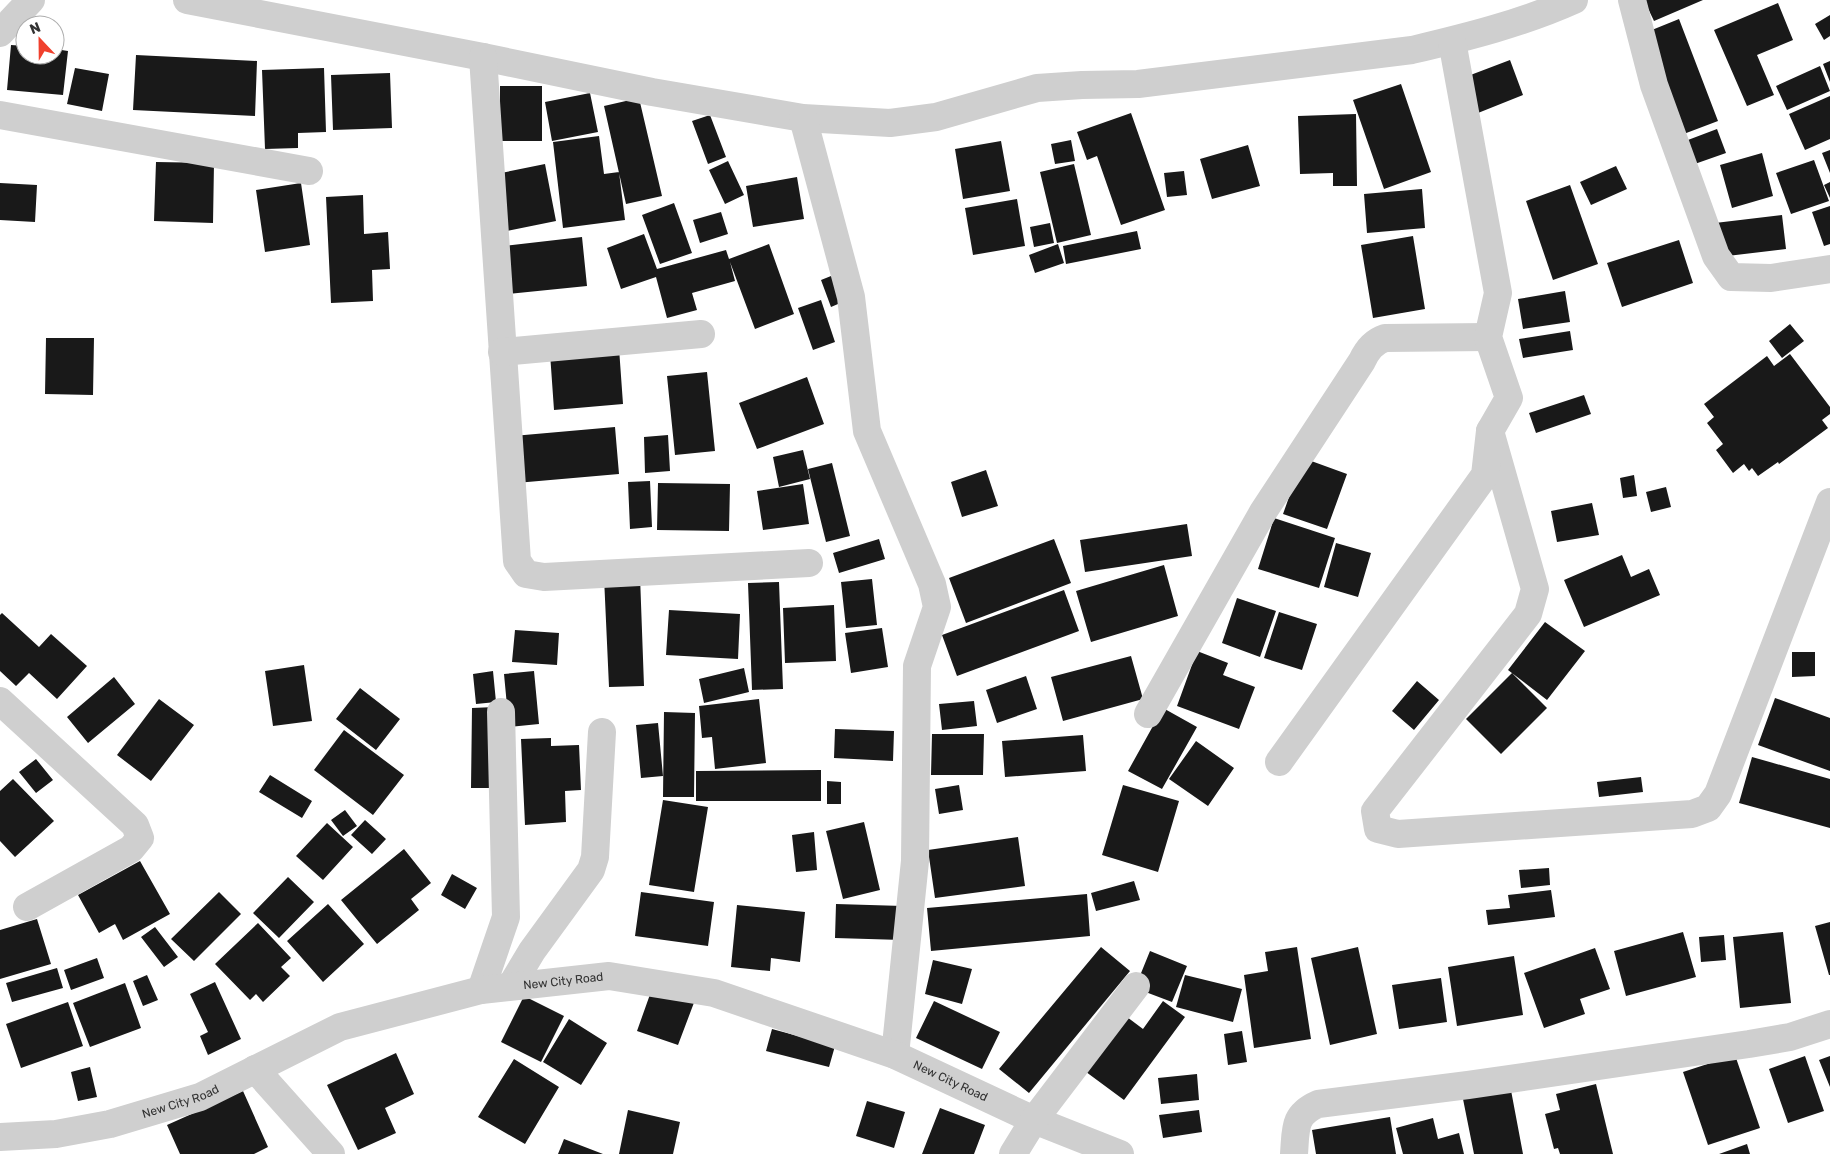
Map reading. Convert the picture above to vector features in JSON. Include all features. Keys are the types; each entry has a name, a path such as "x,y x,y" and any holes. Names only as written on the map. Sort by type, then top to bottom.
{"street":[{"path":"0,33 32,0"},
{"path":"187,0 483,57 652,92 803,118 890,123 936,117 1037,88 1082,84 1138,84 1412,50 1452,41 1545,13 1574,0"},
{"path":"1632,0 1654,85 1664,113 1716,256 1731,277 1771,278 1830,269"},
{"path":"1279,762 1485,475 1490,431 1509,398 1488,337 1498,293 1452,41"},
{"path":"483,57 517,561 526,574 544,577 809,563"},
{"path":"0,115 309,171"},
{"path":"803,118 851,297 867,431 932,584 937,607 917,666 915,862 895,1055"},
{"path":"502,352 701,334"},
{"path":"1148,714 1263,512 1371,346 1376,341 1385,338 1488,337"},
{"path":"1490,431 1535,589 1528,614 1375,810 1378,829 1398,834 1692,814 1708,808 1718,794 1830,502"},
{"path":"0,701 135,825 140,838 131,849 27,906"},
{"path":"481,990 506,917 500,712"},
{"path":"510,986 532,950 591,870 594,857 602,732"},
{"name":"New City Road","path":"0,1137 56,1134 110,1124 200,1097 340,1027 481,990 609,976 714,993 895,1055 1034,1120 1120,1154"},
{"path":"1013,1154 1034,1120 1136,986"},
{"path":"1294,1154 1298,1120 1306,1109 1318,1104 1468,1085 1749,1044 1790,1037 1830,1024"},
{"path":"255,1069 331,1154"}],"building":[{"path":"1644,0 1703,0 1654,21"},
{"path":"1778,3 1793,40 1757,55 1774,95 1747,106 1714,30"},
{"path":"1830,15 1830,36 1824,40 1815,24"},
{"path":"1679,19 1718,121 1681,135 1642,34"},
{"path":"11,45 15,45 15,65 65,65 65,51 68,51 63,95 7,90"},
{"path":"136,55 257,61 255,116 133,110"},
{"path":"1510,60 1523,95 1473,115 1460,79"},
{"path":"1830,61 1830,82 1823,64"},
{"path":"1820,66 1830,91 1787,110 1776,86"},
{"path":"75,68 109,74 102,111 67,104"},
{"path":"324,68 326,132 298,133 298,148 265,149 262,70"},
{"path":"390,73 392,128 333,130 331,75"},
{"path":"1401,84 1431,172 1384,189 1353,100"},
{"path":"500,86 542,86 542,141 500,141"},
{"path":"590,93 598,132 552,141 545,102"},
{"path":"1830,96 1830,139 1805,150 1789,114"},
{"path":"639,98 662,196 626,204 604,106"},
{"path":"1131,113 1165,210 1121,225 1097,156 1087,160 1077,132"},
{"path":"1356,114 1357,186 1333,186 1333,173 1300,174 1298,116"},
{"path":"710,115 726,157 708,164 692,121"},
{"path":"1717,129 1726,153 1689,166 1680,143"},
{"path":"599,136 604,174 619,172 625,220 563,228 553,142"},
{"path":"1071,140 1075,161 1055,164 1051,144"},
{"path":"1001,141 1010,191 963,199 955,149"},
{"path":"1248,145 1260,186 1212,199 1200,159"},
{"path":"1830,150 1830,173 1822,153"},
{"path":"1762,153 1773,196 1732,208 1720,165"},
{"path":"1814,160 1829,201 1791,214 1776,173"},
{"path":"728,161 744,195 725,204 709,170"},
{"path":"156,162 214,163 213,223 154,221"},
{"path":"545,164 556,221 507,231 496,174"},
{"path":"1074,164 1091,235 1057,243 1040,172"},
{"path":"1616,166 1627,189 1591,205 1580,182"},
{"path":"1184,171 1187,195 1167,197 1164,173"},
{"path":"797,177 804,219 753,227 746,186"},
{"path":"1830,182 1830,198 1824,185"},
{"path":"0,183 37,185 35,222 0,220"},
{"path":"301,183 310,245 265,252 256,190"},
{"path":"1570,185 1598,264 1553,280 1526,201"},
{"path":"1422,189 1425,228 1367,233 1364,194"},
{"path":"363,195 364,234 388,232 390,269 372,270 373,301 331,303 326,197"},
{"path":"1017,199 1025,246 973,255 965,208"},
{"path":"674,203 692,253 660,264 642,215"},
{"path":"1830,206 1830,244 1824,246 1812,212"},
{"path":"721,212 728,234 700,243 693,220"},
{"path":"1782,215 1786,249 1719,257 1715,223"},
{"path":"1050,223 1054,243 1034,247 1030,227"},
{"path":"1137,231 1141,249 1066,264 1063,246"},
{"path":"644,234 657,269 726,250 729,259 769,244 794,314 755,329 730,262 735,281 692,293 697,310 667,318 656,277 621,289 607,248"},
{"path":"1413,236 1425,309 1373,318 1361,245"},
{"path":"582,237 587,286 499,295 494,247"},
{"path":"1679,240 1693,283 1622,307 1607,263"},
{"path":"1058,244 1064,263 1035,273 1029,255"},
{"path":"836,274 845,301 831,307 821,280"},
{"path":"1565,291 1570,322 1523,329 1518,299"},
{"path":"821,300 835,342 813,350 798,308"},
{"path":"1790,324 1804,341 1782,358 1769,341"},
{"path":"1570,331 1573,350 1523,358 1519,339"},
{"path":"46,338 94,338 93,395 45,394"},
{"path":"619,348 623,404 554,410 550,353"},
{"path":"1790,354 1830,407 1830,414 1822,420 1828,428 1779,464 1778,462 1758,476 1752,468 1749,471 1744,464 1733,473 1716,450 1723,444 1707,423 1714,417 1704,404 1767,356 1774,366"},
{"path":"707,372 715,451 675,455 667,376"},
{"path":"807,377 824,424 757,449 739,403"},
{"path":"1584,395 1591,414 1536,433 1529,413"},
{"path":"615,427 619,474 516,483 513,436"},
{"path":"668,435 670,471 645,473 644,437"},
{"path":"803,450 810,479 779,487 773,457"},
{"path":"1303,458 1347,474 1327,529 1283,514"},
{"path":"832,463 850,536 826,542 808,469"},
{"path":"986,470 998,506 962,517 951,482"},
{"path":"1634,475 1637,496 1623,498 1620,478"},
{"path":"650,481 652,527 630,529 628,482"},
{"path":"658,483 730,484 729,531 657,530"},
{"path":"803,484 809,524 763,530 757,491"},
{"path":"1666,487 1671,507 1651,512 1646,492"},
{"path":"1592,503 1599,535 1557,542 1551,511"},
{"path":"1274,518 1335,538 1319,588 1258,569"},
{"path":"1187,524 1192,556 1085,572 1080,540"},
{"path":"879,539 885,559 839,573 833,553"},
{"path":"1054,539 1071,583 966,623 949,578"},
{"path":"1336,543 1371,553 1358,597 1324,587"},
{"path":"1622,555 1631,577 1649,569 1660,595 1584,627 1564,580"},
{"path":"1164,565 1178,616 1091,642 1076,591"},
{"path":"640,576 644,686 609,687 604,577"},
{"path":"872,579 877,625 846,628 841,582"},
{"path":"779,582 783,689 752,690 748,583"},
{"path":"1064,590 1079,631 957,676 942,635"},
{"path":"1237,598 1276,611 1260,657 1222,643"},
{"path":"834,605 836,661 785,663 783,608"},
{"path":"669,610 740,614 738,659 666,655"},
{"path":"1279,612 1317,624 1302,670 1264,658"},
{"path":"2,613 39,647 51,634 87,666 57,699 29,673 16,686 0,671 0,615"},
{"path":"1545,622 1585,651 1547,700 1508,670"},
{"path":"882,628 888,667 851,673 845,633"},
{"path":"515,630 559,633 557,665 512,662"},
{"path":"1197,651 1228,663 1223,675 1255,687 1239,729 1177,706"},
{"path":"1792,652 1815,652 1815,676 1792,677"},
{"path":"1131,656 1143,699 1063,721 1051,677"},
{"path":"304,665 312,721 273,726 265,671"},
{"path":"744,668 749,692 704,703 699,679"},
{"path":"493,671 496,702 476,704 473,674"},
{"path":"534,671 539,724 509,727 504,674"},
{"path":"1512,673 1547,708 1501,754 1466,719"},
{"path":"1026,676 1037,709 997,723 986,690"},
{"path":"114,677 135,704 88,743 67,717"},
{"path":"1417,681 1439,700 1414,730 1392,711"},
{"path":"360,688 400,719 376,750 336,719"},
{"path":"1775,698 1830,718 1830,771 1758,745"},
{"path":"159,699 194,725 151,781 117,755"},
{"path":"759,699 766,763 715,769 712,737 702,738 699,706"},
{"path":"974,701 977,726 942,730 939,704"},
{"path":"495,707 494,788 471,788 472,708"},
{"path":"1163,708 1197,727 1162,789 1128,771"},
{"path":"664,712 695,713 694,797 663,797"},
{"path":"658,723 663,776 641,778 636,725"},
{"path":"835,729 894,731 893,761 834,758"},
{"path":"344,730 404,775 373,815 314,770"},
{"path":"932,734 984,734 983,775 931,775"},
{"path":"1083,735 1086,771 1005,777 1002,741"},
{"path":"551,738 551,746 579,745 581,790 565,791 566,822 525,825 521,739"},
{"path":"1196,741 1234,768 1208,806 1169,779"},
{"path":"1752,757 1830,779 1830,828 1739,803"},
{"path":"36,759 53,780 36,793 19,772"},
{"path":"821,770 821,801 696,801 696,771"},
{"path":"270,775 312,801 302,818 259,792"},
{"path":"1641,777 1643,792 1599,797 1597,782"},
{"path":"13,779 54,821 15,857 0,841 0,791"},
{"path":"827,781 841,782 841,804 827,804"},
{"path":"959,785 963,810 939,814 935,789"},
{"path":"1123,785 1179,801 1158,872 1102,855"},
{"path":"663,800 708,807 694,892 649,885"},
{"path":"345,810 357,826 343,836 331,820"},
{"path":"365,820 386,839 372,854 351,835"},
{"path":"864,822 880,890 843,899 826,831"},
{"path":"327,823 353,847 323,880 296,856"},
{"path":"814,832 817,870 796,872 792,835"},
{"path":"1018,837 1025,886 935,898 928,850"},
{"path":"404,849 431,883 411,899 419,910 377,944 341,900"},
{"path":"140,861 170,914 123,940 115,924 99,933 78,895"},
{"path":"1549,868 1550,885 1521,888 1519,870"},
{"path":"452,874 477,888 465,909 441,895"},
{"path":"288,877 314,902 279,938 253,913"},
{"path":"1134,881 1140,900 1096,911 1091,893"},
{"path":"1551,890 1555,917 1488,925 1486,910 1510,908 1508,895"},
{"path":"219,892 241,914 194,961 171,939"},
{"path":"641,892 714,902 708,946 635,936"},
{"path":"1087,894 1090,936 931,951 927,908"},
{"path":"328,904 364,944 323,982 287,941"},
{"path":"836,904 903,906 902,940 835,938"},
{"path":"737,905 805,912 800,962 771,958 770,971 731,967"},
{"path":"37,919 51,964 0,979 0,930"},
{"path":"1830,922 1830,975 1829,975 1815,926"},
{"path":"258,923 291,958 281,967 290,976 263,1002 256,994 250,1000 215,964"},
{"path":"155,927 178,957 164,967 141,937"},
{"path":"1683,932 1696,977 1626,996 1614,951"},
{"path":"1783,932 1791,1003 1740,1008 1733,937"},
{"path":"1724,935 1726,960 1701,962 1699,937"},
{"path":"1101,947 1130,971 1029,1093 999,1069"},
{"path":"1297,947 1311,1039 1254,1048 1244,975 1268,971 1265,952"},
{"path":"1358,947 1377,1034 1330,1045 1311,958"},
{"path":"1595,948 1610,989 1580,999 1585,1014 1544,1028 1524,973"},
{"path":"1150,951 1187,966 1172,1002 1135,988"},
{"path":"1514,956 1523,1015 1457,1026 1448,967"},
{"path":"97,958 104,978 71,990 64,970"},
{"path":"933,960 972,969 962,1004 925,994"},
{"path":"57,968 63,988 12,1002 6,983"},
{"path":"147,975 158,1000 143,1006 133,981"},
{"path":"1185,975 1242,989 1233,1022 1176,1007"},
{"path":"1441,978 1447,1022 1399,1029 1392,985"},
{"path":"215,982 241,1039 208,1055 200,1036 208,1032 190,994"},
{"path":"125,983 141,1028 90,1047 73,1003"},
{"path":"653,986 695,1000 678,1045 637,1031"},
{"path":"524,996 564,1016 541,1062 501,1042"},
{"path":"934,1001 1000,1032 982,1069 916,1038"},
{"path":"1163,1001 1185,1017 1124,1100 1078,1066 1119,1011 1143,1029"},
{"path":"68,1002 83,1046 21,1068 6,1024"},
{"path":"569,1019 607,1043 581,1085 543,1062"},
{"path":"772,1029 835,1046 829,1067 766,1051"},
{"path":"1242,1031 1247,1062 1228,1065 1224,1034"},
{"path":"396,1053 414,1094 385,1108 396,1133 358,1150 327,1085"},
{"path":"1735,1055 1760,1128 1708,1145 1683,1072"},
{"path":"1805,1056 1824,1111 1788,1123 1769,1069"},
{"path":"1830,1056 1830,1087 1819,1060"},
{"path":"514,1059 559,1087 525,1144 478,1117"},
{"path":"90,1067 97,1097 78,1101 71,1072"},
{"path":"1197,1074 1199,1100 1161,1104 1158,1078"},
{"path":"1596,1084 1613,1154 1560,1154 1558,1148 1554,1149 1545,1114 1560,1110 1556,1094"},
{"path":"1510,1085 1523,1154 1474,1154 1462,1094"},
{"path":"243,1091 268,1147 254,1154 180,1154 167,1125"},
{"path":"867,1101 905,1112 894,1148 856,1136"},
{"path":"940,1108 985,1125 974,1154 922,1154"},
{"path":"628,1110 680,1122 673,1154 619,1154"},
{"path":"1199,1110 1202,1132 1163,1138 1159,1115"},
{"path":"1390,1117 1396,1154 1316,1154 1312,1130"},
{"path":"1433,1118 1438,1139 1459,1133 1464,1154 1403,1154 1396,1128"},
{"path":"564,1139 603,1154 558,1154"},
{"path":"1747,1144 1750,1154 1719,1154"}]}
